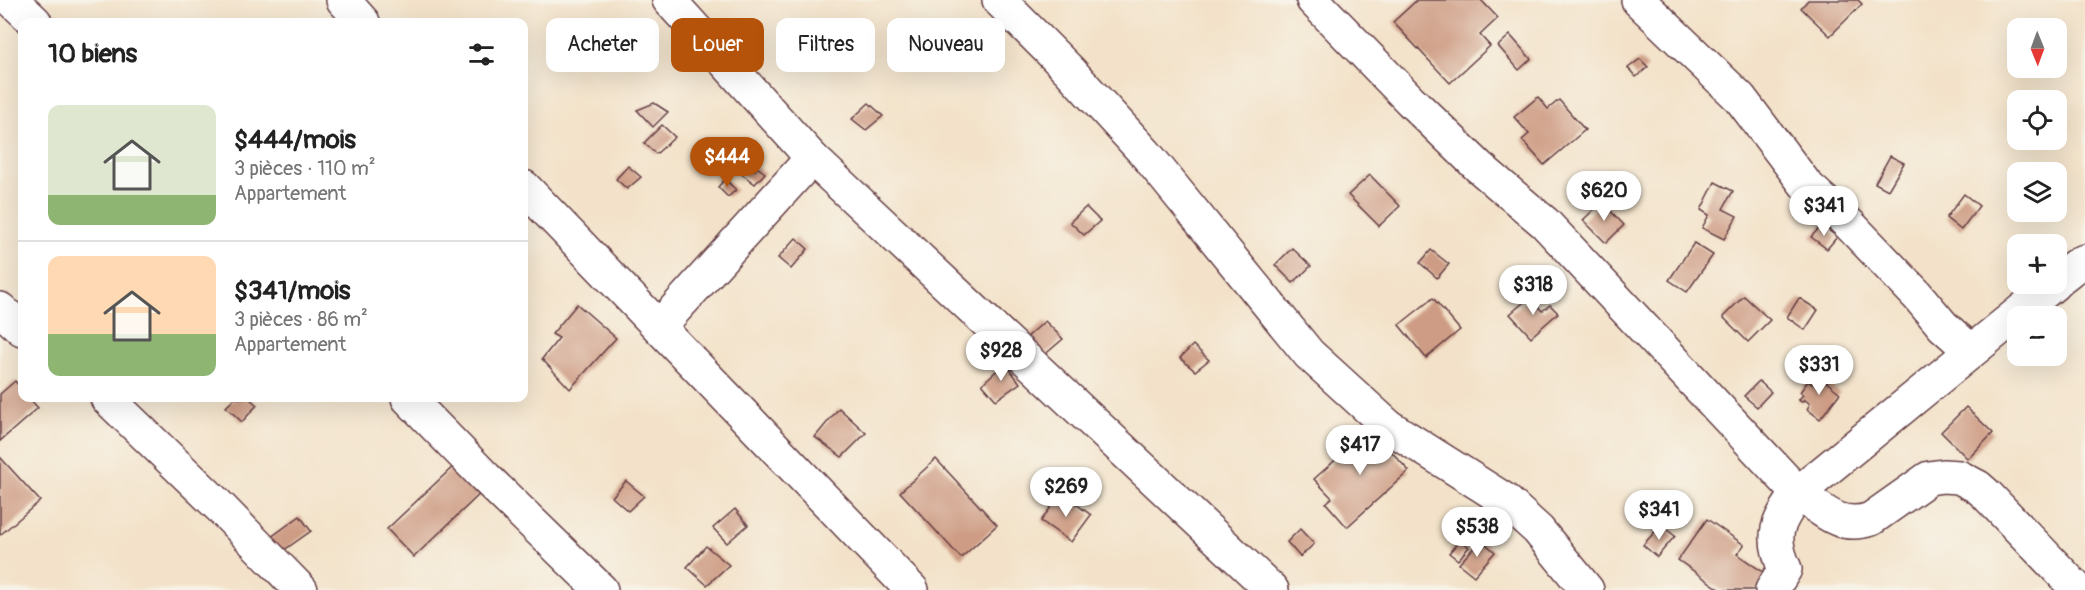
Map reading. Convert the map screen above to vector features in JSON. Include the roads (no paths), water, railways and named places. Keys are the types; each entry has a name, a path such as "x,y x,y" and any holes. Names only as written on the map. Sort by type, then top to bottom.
{"street":[{"path":"12,0 30,18"},
{"path":"343,0 359,18"},
{"path":"669,0 812,158 1272,590"},
{"path":"999,0 1069,70 1146,154 1309,354 1388,426 1505,500 1538,530 1587,590"},
{"path":"1313,0 1411,102 1478,166 1545,223 1798,493 1829,516 1850,523 1861,522 1871,519 1929,478 1959,477 1978,487 1987,495 2078,590"},
{"path":"1638,0 1740,98 1806,184 1849,224 1917,295 1943,326 1970,350"},
{"path":"659,327 812,158"},
{"path":"528,192 912,590"},
{"path":"2067,272 2085,261"},
{"path":"1772,590 1785,569 1779,555 1777,527 1798,493 2040,294"},
{"path":"0,309 18,325"},
{"path":"111,402 219,506 301,590"},
{"path":"412,402 601,590"}]}
